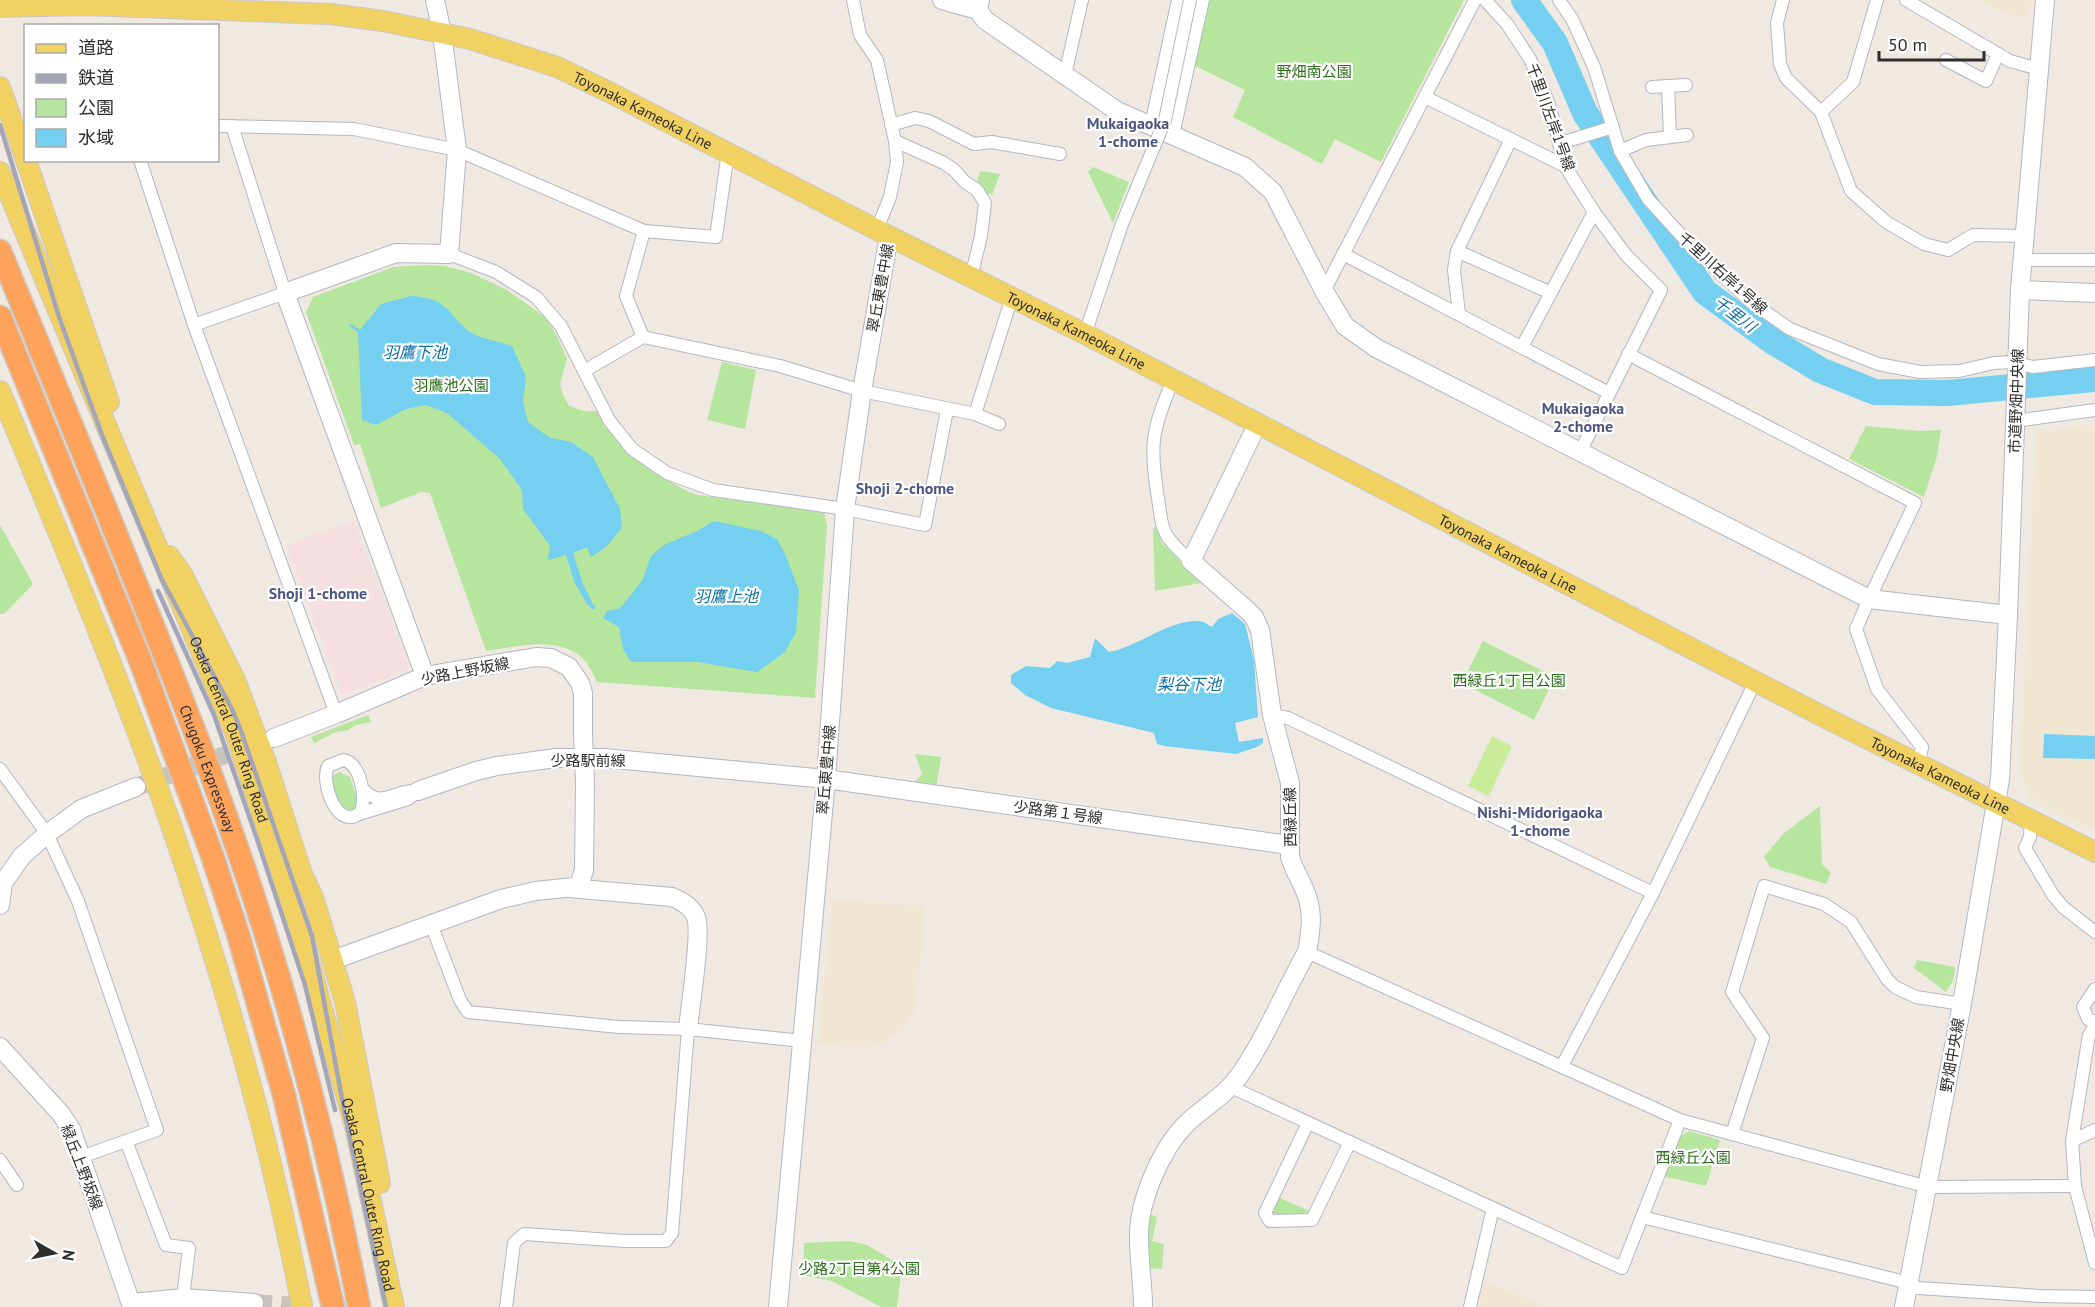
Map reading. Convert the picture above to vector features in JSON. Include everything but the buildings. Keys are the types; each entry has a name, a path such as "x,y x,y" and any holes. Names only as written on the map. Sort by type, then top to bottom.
{"highway":[{"name":"Chugoku Expressway","path":"0,251 166,657 238,853 304,1071 337,1199 359,1307"},
{"name":"Chugoku Expressway","path":"0,317 136,650 216,866 281,1083 333,1307"}],"main road":[{"name":"Toyonaka Kameoka Line","path":"0,7 24,8 84,2 330,14 383,21 442,33 513,52 557,67 1085,334 1755,682 2095,852"},
{"path":"0,87 24,154"},
{"path":"27,162 112,412 131,485"},
{"name":"Osaka Central Outer Ring Road","path":"0,172 236,735 303,936 355,1127 394,1307"},
{"path":"0,391 156,782 196,899 236,1026 270,1156 302,1307"},
{"path":"0,415 40,489"},
{"path":"149,530 182,572 235,680 264,754 296,858 313,897 345,1002 378,1166 386,1223 389,1286"}],"street":[{"path":"435,0 442,33 457,150 449,254"},
{"path":"853,0 860,35 877,60 895,141 897,162 883,233"},
{"path":"942,0 979,5 985,20 1117,111 1245,167 1274,192 1324,291 1345,326 1376,348 1869,598 2008,615"},
{"path":"1065,75 1082,0"},
{"path":"1151,125 1178,0"},
{"path":"1085,334 1122,224 1164,120 1190,0"},
{"path":"1173,135 1203,0"},
{"path":"1324,291 1475,0"},
{"name":"千里川左岸1号線","path":"1485,0 1507,24 1530,59 1549,104 1561,143 1565,166 1594,212 1626,255 1661,290 1629,354"},
{"path":"1784,0 1777,24 1780,64 1786,78 1821,112 1851,191 1886,222 1924,244 1948,250 1973,234 2024,236"},
{"path":"1821,112 1852,82 1877,0"},
{"path":"1906,0 2010,61 2039,69"},
{"name":"市道野畑中央線","path":"1997,803 2008,615 2020,290 2045,0"},
{"name":"千里川右岸1号線","path":"1563,1 1594,66 1620,151 1647,199 1689,244 1751,302 1790,329 1878,364 1920,372 1959,371 2002,363 2017,367 2032,367 2095,360"},
{"path":"1946,60 1986,81 1998,54"},
{"path":"1652,87 1686,85"},
{"path":"1668,86 1670,137"},
{"path":"1425,97 1565,166"},
{"path":"891,125 915,118 929,121 974,144 992,142 1060,154"},
{"path":"219,126 354,129 457,150 644,231 716,237 728,152"},
{"path":"232,126 285,293 425,676"},
{"path":"1561,143 1613,127"},
{"path":"1620,151 1647,140 1687,135"},
{"path":"1459,314 1454,270 1457,251 1511,139"},
{"path":"895,141 949,166 977,190 986,203 971,277"},
{"path":"141,162 194,325 336,714"},
{"path":"1522,347 1594,212"},
{"path":"643,337 626,296 644,231"},
{"name":"翠丘東豊中線","path":"778,1307 826,778 845,509 883,233"},
{"path":"1457,251 1551,293"},
{"path":"194,325 396,253 449,254 496,272 536,297 561,326 609,420 632,449 667,473 712,490 845,509 925,525 947,410"},
{"path":"1343,254 1610,393"},
{"path":"2023,260 2095,260"},
{"path":"2020,290 2095,292"},
{"path":"975,414 1012,297"},
{"path":"584,370 643,337 780,366 862,391 975,414 999,424"},
{"path":"1580,452 1629,354 1915,503 1856,629 1877,689 1922,747 1919,764"},
{"path":"1173,380 1155,427 1152,448 1153,466 1164,529 1172,543 1191,561 1257,424"},
{"path":"2015,418 2095,410"},
{"name":"西緑丘線","path":"1143,1307 1140,1225 1156,1170 1169,1145 1185,1125 1231,1087 1246,1066 1307,951 1311,932 1312,911 1293,867 1289,845 1290,783 1272,715 1258,623 1191,561"},
{"name":"少路上野坂線","path":"274,738 425,676 536,657 551,658 561,662 574,674 584,693 584,876 580,884 569,888"},
{"path":"1562,1066 1653,893 1755,682"},
{"path":"1272,715 1288,718 1653,893"},
{"name":"少路駅前線","path":"359,814 401,802 418,791 466,774 497,766 556,758 604,758 826,778"},
{"path":"364,790 363,805 359,814 347,817 337,811 326,781 328,766 340,760 350,762 364,790 378,799 418,791"},
{"path":"0,769 47,834 78,901 156,1130 81,1157"},
{"name":"少路第１号線","path":"826,778 1289,845"},
{"path":"0,905 3,883 22,856 47,834 81,809 136,787"},
{"name":"野畑中央線","path":"1905,1307 1997,803"},
{"path":"2031,820 2030,837 2025,848 2053,895 2063,907 2095,932"},
{"path":"1732,1134 1763,1038 1732,992 1764,886 1824,904 1851,922 1887,979 1895,987 1913,996 1962,1004"},
{"path":"333,960 501,898 536,891 569,888 672,897 680,900 695,916 697,933 672,1233 666,1241 524,1234 514,1243 506,1307"},
{"path":"431,924 460,1000 468,1012 619,1027 688,1029 802,1041"},
{"path":"1307,951 1680,1120 1928,1187 2075,1186"},
{"path":"2095,988 2083,1006 2088,1019 2095,1024 2089,1035 2072,1141 2075,1186 2092,1240 2095,1263"},
{"name":"緑丘上野坂線","path":"0,1047 61,1114 71,1129 128,1306"},
{"path":"1231,1087 1622,1268 1680,1120"},
{"path":"1308,1123 1265,1213 1270,1221 1312,1220 1350,1142"},
{"path":"2072,1141 2095,1130"},
{"path":"126,1141 166,1245 189,1248 183,1298"},
{"path":"0,1161 17,1185"},
{"path":"1470,1307 1494,1208"},
{"path":"1642,1217 1909,1283 1918,1288 2050,1297 2095,1297"},
{"path":"128,1306 183,1298 254,1303"}],"shaded area":[{"path":"1982,0 2034,0 2026,18 1995,9"},
{"path":"2095,424 2095,831 2036,802 2028,794 2020,773 2036,429 2053,431"},
{"path":"354,520 410,669 342,695 286,546"},
{"path":"832,900 926,906 916,1005 911,1018 883,1043 869,1048 818,1044"},
{"path":"1485,1280 1544,1307 1479,1307"}],"green space":[{"name":"野畑南公園","path":"1207,0 1464,0 1381,162 1335,139 1322,164 1233,117 1245,90 1193,65"},
{"path":"1093,167 1129,182 1113,223 1088,172"},
{"path":"980,171 1000,174 992,195 990,193 987,195 976,185"},
{"name":"羽鷹池公園","path":"445,266 471,273 507,290 545,317 556,334 567,359 560,384 569,406 584,411 597,411 609,431 630,453 677,485 698,495 824,512 827,526 815,698 597,682 582,658 561,647 536,644 486,651 430,493 421,492 381,508 360,444 354,445 306,312 313,297 393,267"},
{"path":"722,362 756,370 745,429 707,420"},
{"path":"1866,426 1920,431 1941,430 1937,456 1924,497 1849,459"},
{"path":"0,525 33,584 4,614 0,614"},
{"path":"1156,527 1162,543 1201,583 1155,591 1153,528"},
{"name":"西緑丘1丁目公園","path":"1483,641 1555,677 1534,720 1462,683"},
{"path":"368,715 371,722 336,732 314,743 311,737"},
{"path":"1492,736 1512,746 1489,796 1468,786"},
{"path":"915,754 941,757 936,788 912,785 922,774"},
{"path":"340,772 350,777 358,800 357,808 346,810 339,802 331,779"},
{"path":"1820,806 1822,864 1831,873 1826,884 1770,867 1764,857 1783,834"},
{"path":"1917,960 1955,967 1953,981 1946,992 1914,968"},
{"name":"西緑丘公園","path":"1689,1131 1720,1140 1706,1186 1663,1176 1679,1137"},
{"path":"1278,1197 1309,1211 1298,1217 1274,1217 1270,1214"},
{"path":"1148,1214 1157,1217 1152,1241 1164,1244 1162,1269 1147,1268"},
{"name":"少路2丁目第4公園","path":"849,1241 867,1245 902,1266 897,1307 881,1307 832,1281 803,1275 804,1243"}],"water":[{"name":"羽鷹下池","path":"411,296 423,297 440,303 470,332 512,346 526,377 523,402 528,422 550,438 571,442 593,457 620,509 622,528 606,547 591,557 587,547 573,553 583,584 592,602 588,606 574,581 566,555 548,560 550,546 523,509 522,490 500,459 447,413 426,405 406,409 376,425 362,420 358,332 349,326 351,324 360,330 381,304"},
{"name":"羽鷹上池","path":"714,521 761,531 777,539 799,590 796,633 784,653 757,672 698,662 631,662 623,649 619,627 603,618 607,611 622,606 642,581 651,556 664,545"},
{"name":"梨谷下池","path":"1232,613 1245,624 1254,660 1258,717 1235,723 1239,742 1263,738 1263,743 1257,747 1236,754 1157,744 1154,733 1051,708 1025,695 1011,683 1011,675 1026,666 1050,668 1057,661 1067,663 1090,657 1095,638 1109,652 1131,645 1177,624 1199,621 1212,627 1218,619"},
{"path":"2044,734 2095,736 2095,759 2043,758"}],"waterway":[{"name":"千里川","path":"1524,0 1555,43 1585,113 1705,292 1772,341 1820,370 1875,392 1948,393 2095,379"},
{"path":"590,604 593,607"}],"tunnel":[{"path":"136,787 253,745"},
{"path":"254,1303 312,1307"}],"railway":[{"path":"0,125 59,317 102,435 162,580 232,709 312,936 345,1115 386,1307"},
{"path":"158,591 214,715 257,839 305,985 335,1110"}],"district":[{"name":"Mukaigaoka 1-chome","path":"1128,132"},
{"name":"Mukaigaoka 2-chome","path":"1583,417"},
{"name":"Shoji 2-chome","path":"905,488"},
{"name":"Shoji 1-chome","path":"318,593"},
{"name":"Nishi-Midorigaoka 1-chome","path":"1540,821"}]}
